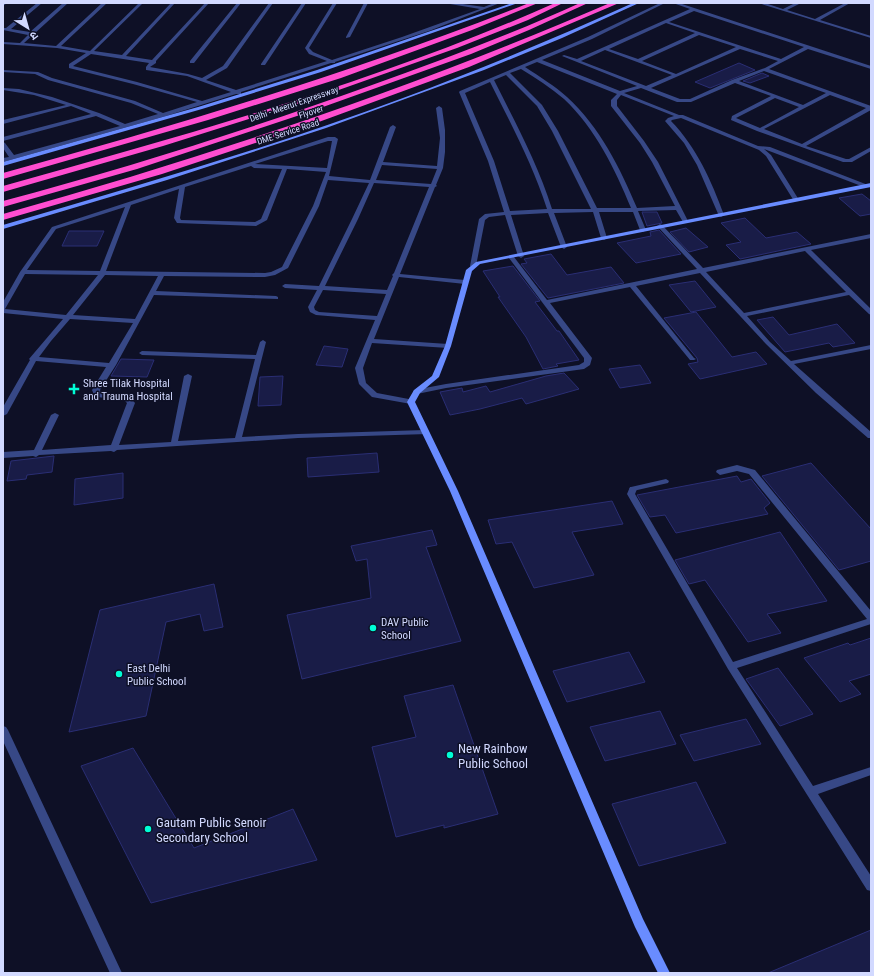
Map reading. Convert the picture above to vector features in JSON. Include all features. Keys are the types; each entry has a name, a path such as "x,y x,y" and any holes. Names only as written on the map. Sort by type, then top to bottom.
{"highway":[{"path":"3,176 140,138 337,78 436,43 535,3"},
{"name":"Delhi - Meerut Expressway","path":"3,189 158,145 362,81 521,21 560,3"},
{"name":"Delhi - Meerut Expressway","path":"3,204 76,185 263,126 465,54 540,24 585,3"},
{"name":"Flyover","path":"3,217 114,186 342,113 513,48 616,3"}],"main road":[{"path":"3,164 244,94 339,64 516,3"},
{"name":"DME Service Road","path":"3,227 155,183 288,141 379,109 505,61 637,3"},
{"path":"664,973 639,924 454,491 411,402 417,392 435,377 448,346 469,270 473,266 483,262 512,258 660,226 869,186"}],"street":[{"path":"6,29 40,3"},
{"path":"21,44 66,3"},
{"path":"57,47 104,3"},
{"path":"141,3 92,51 71,65 71,67 135,83 204,103"},
{"path":"123,57 173,3"},
{"path":"207,3 148,67 148,69 188,76 244,94"},
{"path":"192,62 239,3"},
{"path":"202,80 225,67 271,3"},
{"path":"263,64 304,3"},
{"path":"335,3 307,48 311,53 339,64"},
{"path":"348,37 366,3"},
{"path":"446,3 484,9"},
{"path":"3,160 204,103 332,61 498,3"},
{"path":"521,256 491,161 462,92 590,38 663,3"},
{"path":"675,3 871,68"},
{"path":"760,3 871,37"},
{"path":"783,10 799,3"},
{"path":"816,20 848,3"},
{"path":"577,62 694,9"},
{"path":"666,22 782,60"},
{"path":"6,29 31,34"},
{"path":"638,61 699,33"},
{"path":"4,44 21,44 92,51 154,62"},
{"path":"685,221 655,162 630,126 615,110 614,100 620,94 675,76 740,47"},
{"path":"564,56 675,100 685,102 766,69 808,47"},
{"path":"606,49 675,76"},
{"path":"537,60 677,116 681,116 759,147 768,148 869,186"},
{"path":"522,67 544,81 576,109 591,127 621,176 643,230"},
{"path":"766,69 871,108"},
{"path":"3,71 36,73 50,79 133,102 164,115"},
{"path":"506,73 539,104 548,119 595,210 604,238"},
{"path":"491,79 528,153 542,185 564,247"},
{"path":"734,81 804,107"},
{"path":"3,89 34,92 97,114 126,126"},
{"path":"760,130 830,93"},
{"path":"775,96 733,119 845,162 850,161 871,149"},
{"path":"3,122 71,105"},
{"path":"411,402 375,395 363,384 359,368 369,341 380,318 395,275 434,186 440,168 444,144 443,127 439,108"},
{"path":"802,146 871,108"},
{"path":"3,139 97,114"},
{"path":"677,116 668,121 676,129 698,159 710,184 721,215"},
{"path":"380,318 318,314 312,311 311,307 372,181 393,127"},
{"path":"3,308 23,272 54,228 129,203 250,166 332,138 335,139 336,142 327,178 313,212 285,268 280,272 265,275 23,272"},
{"path":"3,144 13,158"},
{"path":"759,147 768,155 796,200"},
{"path":"380,163 440,168"},
{"path":"250,166 329,170"},
{"path":"182,187 177,218 179,222 256,224 264,220 285,168"},
{"path":"327,178 434,186"},
{"path":"3,414 33,359 49,337 68,317 102,274 129,203"},
{"path":"473,266 484,216 550,211 636,211 678,208"},
{"path":"660,226 742,315 789,363 871,436"},
{"path":"546,302 870,237"},
{"path":"806,249 871,313"},
{"path":"417,392 446,386 581,367 588,363 588,358 512,258"},
{"path":"114,449 132,403 127,399 102,396 96,393 138,321 162,274"},
{"path":"395,275 466,282"},
{"path":"631,284 692,359"},
{"path":"285,286 390,292"},
{"path":"153,293 276,298"},
{"path":"742,315 851,293"},
{"path":"3,311 138,321"},
{"path":"369,341 448,346"},
{"path":"238,439 263,342"},
{"path":"789,363 871,347"},
{"path":"142,353 259,357"},
{"path":"33,359 112,365"},
{"path":"174,444 188,376"},
{"path":"36,454 55,415"},
{"path":"3,455 114,449 238,439 425,432"},
{"path":"720,472 737,468 752,472 871,617"},
{"path":"633,489 632,494 730,666 871,886"},
{"path":"730,666 871,621"},
{"path":"3,730 116,973"},
{"path":"810,792 871,771"}],"lane":[{"path":"633,489 666,481"}],"building":[{"path":"739,63 755,70 710,88 695,82"},
{"path":"762,73 769,76 750,83 743,81"},
{"path":"862,194 871,201 871,214 860,216 839,198"},
{"path":"642,212 657,212 662,223 647,226"},
{"path":"745,218 766,238 797,232 811,244 740,259 726,245 741,242 721,223"},
{"path":"686,228 708,247 689,252 670,232"},
{"path":"659,230 681,254 636,263 617,243 651,236 650,232"},
{"path":"69,231 104,231 97,246 62,246"},
{"path":"551,254 567,275 611,267 624,283 548,298 521,264 527,263 524,259"},
{"path":"513,266 540,301 535,302 557,331 559,331 579,360 556,364 558,366 543,369 526,337 498,297 500,297 483,271"},
{"path":"695,281 716,307 691,312 669,285"},
{"path":"696,312 732,357 756,352 767,364 700,379 688,364 698,362 697,358 664,318"},
{"path":"773,317 789,335 837,324 855,343 833,347 829,343 785,352 757,320"},
{"path":"324,346 348,349 342,367 316,365"},
{"path":"121,359 154,360 147,377 111,376"},
{"path":"640,365 651,383 620,388 609,369"},
{"path":"564,373 579,389 526,404 522,398 450,415 440,392 462,388 463,392 486,386 490,392 546,376"},
{"path":"283,376 281,405 258,406 260,377"},
{"path":"377,453 379,472 308,477 307,458"},
{"path":"54,456 52,472 27,475 26,479 7,481 11,461"},
{"path":"811,463 871,529 871,561 839,570 762,476"},
{"path":"123,473 123,498 74,505 75,479"},
{"path":"737,476 741,482 751,479 770,503 764,508 768,514 676,533 665,515 650,517 637,495"},
{"path":"612,501 623,524 572,532 594,575 534,588 512,542 496,544 488,520"},
{"name":"DAV Public School","path":"432,530 437,545 426,547 461,641 302,679 287,615 371,598 367,559 356,561 351,546"},
{"path":"780,532 827,601 767,614 781,633 748,642 705,580 689,584 675,560"},
{"name":"East Delhi Public School","path":"214,584 223,627 204,631 200,614 166,622 146,716 69,732 100,610"},
{"path":"871,638 871,674 849,681 861,694 840,702 804,658 848,643 850,645"},
{"path":"629,652 645,682 567,702 553,671"},
{"path":"778,668 813,714 780,726 746,679"},
{"name":"New Rainbow Public School","path":"453,685 498,814 444,828 444,825 396,837 372,747 416,737 404,696"},
{"path":"660,711 676,744 605,761 590,727"},
{"path":"746,719 761,744 694,761 680,735"},
{"name":"Gautam Public Senoir Secondary School","path":"133,748 194,848 293,809 317,860 151,903 81,766"},
{"path":"696,782 726,843 639,866 612,804"},
{"path":"871,930 871,973 768,973"}],"place":[{"name":"Shree Tilak Hospital and Trauma Hospital","path":"74,389"},
{"name":"DAV Public School","path":"373,628"},
{"name":"East Delhi Public School","path":"119,674"},
{"name":"New Rainbow Public School","path":"450,755"},
{"name":"Gautam Public Senoir Secondary School","path":"148,829"}]}
